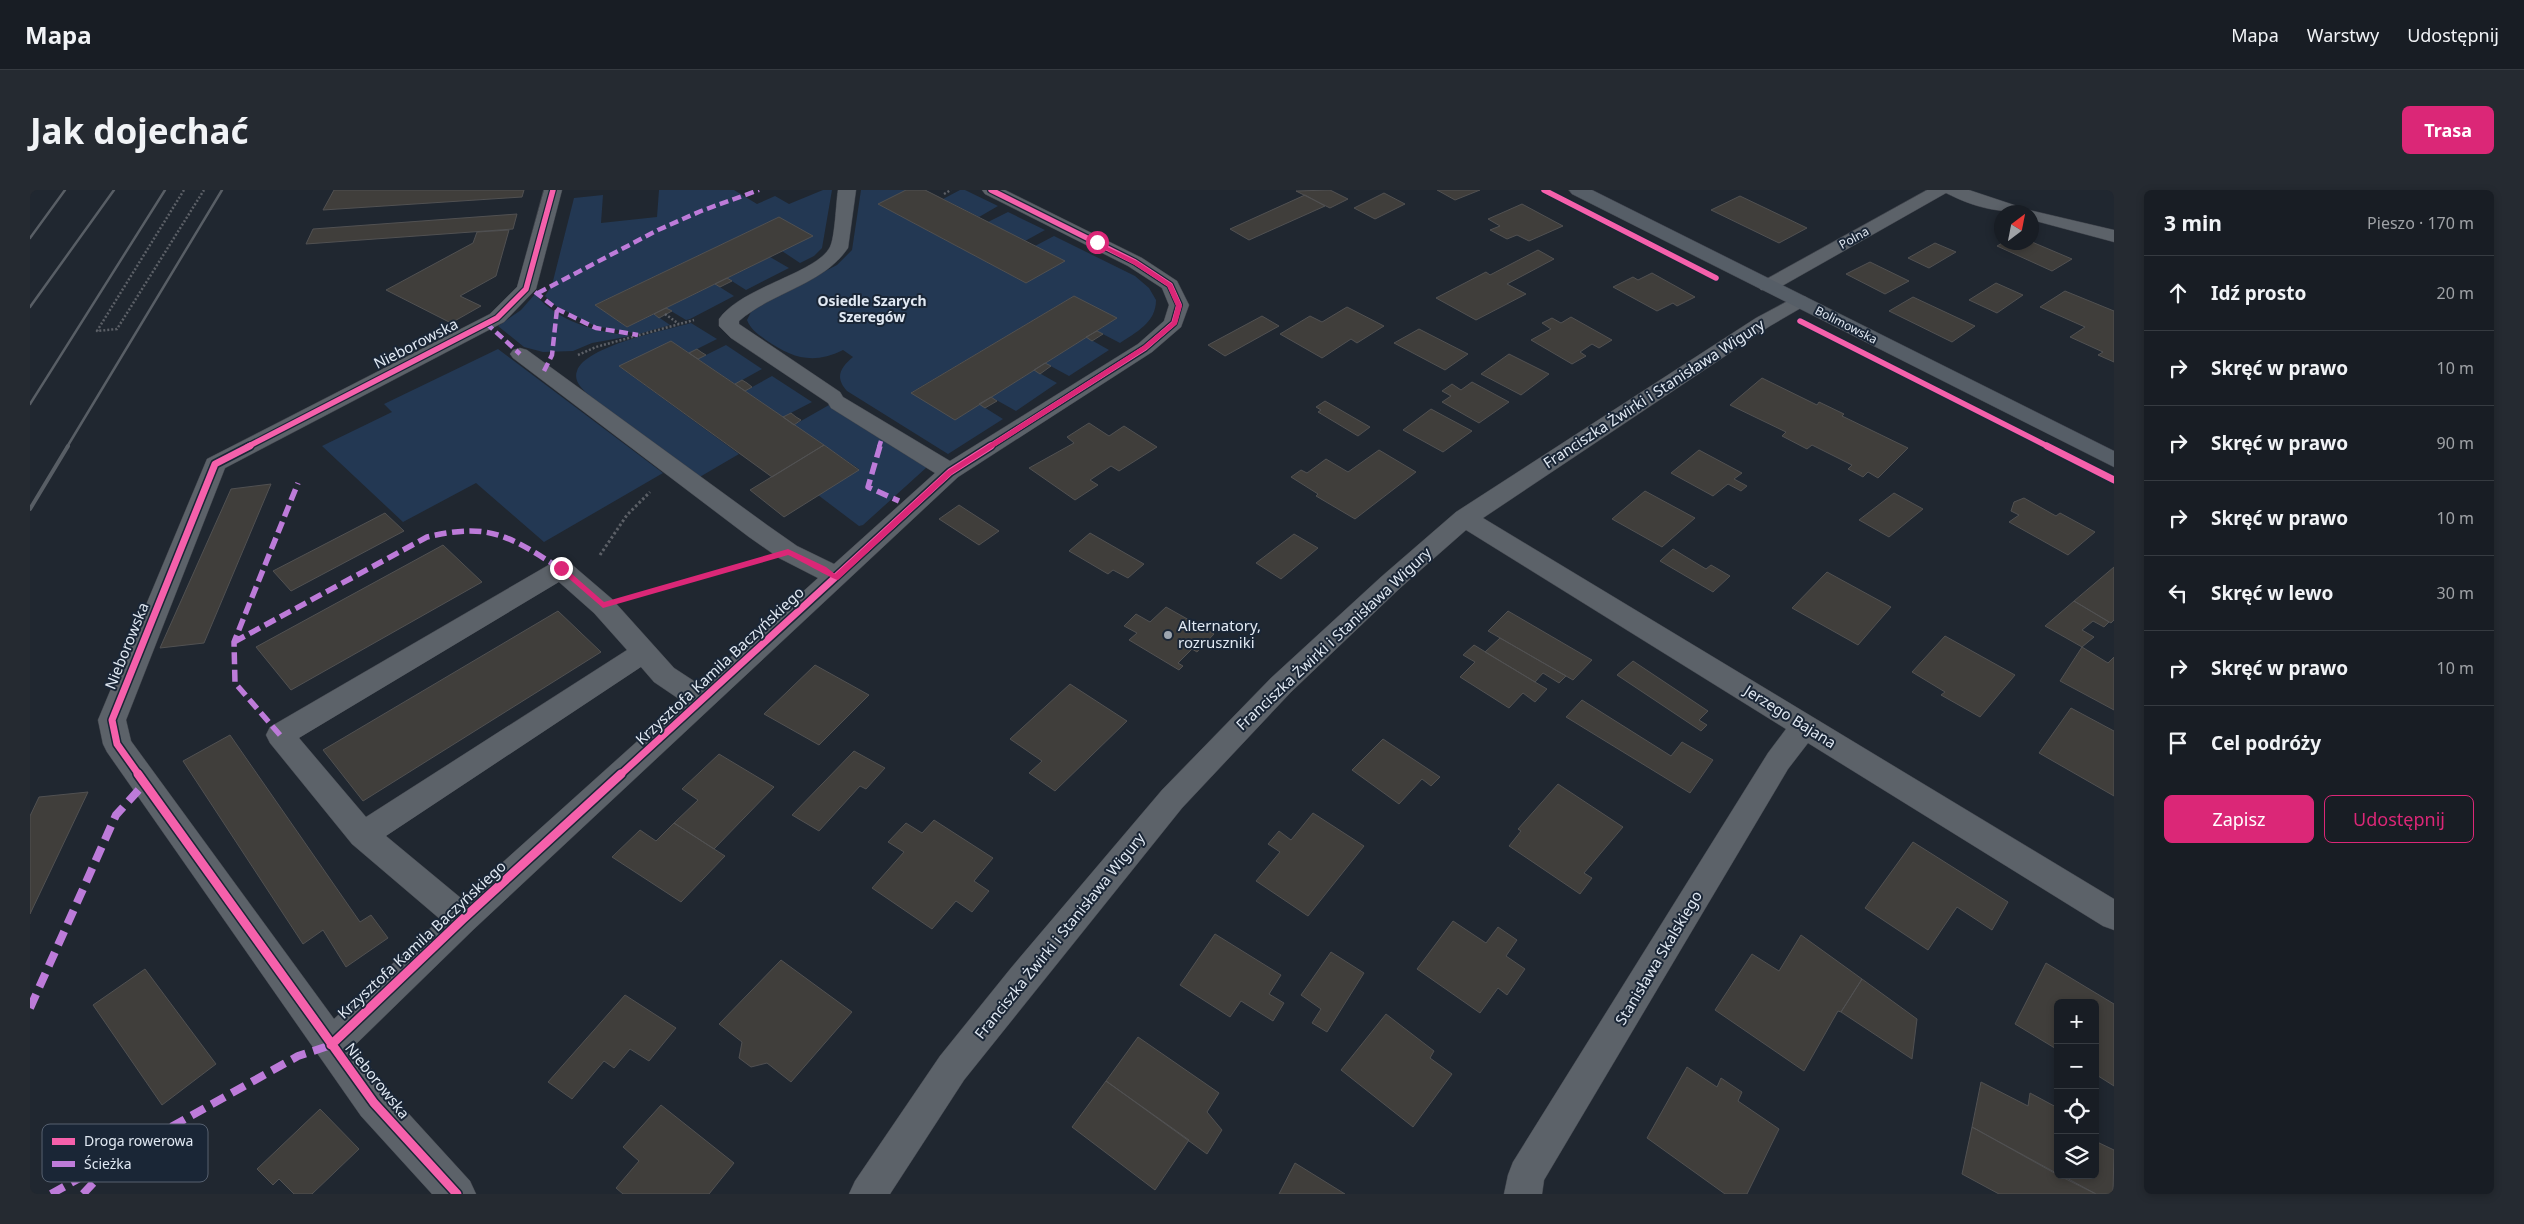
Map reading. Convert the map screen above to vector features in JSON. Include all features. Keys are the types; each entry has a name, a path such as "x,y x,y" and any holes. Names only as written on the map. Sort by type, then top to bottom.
{"main road":[{"name":"Bolimowska","path":"1578,190 2114,460"}],"street":[{"name":"Nieborowska","path":"457,1194 374,1103 331,1045 117,744 112,720 215,464 497,318 526,289 553,190"},
{"path":"847,190 839,248 824,264 746,304 729,318 729,326 836,400 950,472"},
{"name":"Krzysztofa Kamila Baczyńskiego","path":"331,1045 463,919 950,472 1145,348 1174,323 1179,306 1170,285 1135,262 991,190"},
{"path":"1909,190 1933,194"},
{"path":"1953,190 1994,206"},
{"name":"Polna","path":"1768,286 1933,194"},
{"path":"2039,217 2114,236"},
{"name":"Franciszka Żwirki i Stanisława Wigury","path":"868,1194 952,1068 1172,799 1281,685 1390,583 1465,518 1755,327 1799,301"},
{"path":"520,354 673,469 788,552 824,569 836,578"},
{"name":"Jerzego Bajana","path":"1465,518 2114,916"},
{"path":"463,919 363,835 280,735 561,568 603,606 664,675 702,701"},
{"path":"363,835 643,653"},
{"name":"Stanisława Skalskiego","path":"1523,1194 1526,1175 1778,762 1805,726"}],"path":[{"path":"184,190 97,331 118,329 204,190"},
{"path":"944,194 951,190"},
{"path":"665,314 680,324"},
{"path":"544,371 596,347 694,320"},
{"path":"579,584 627,516 673,469"},
{"path":"603,606 788,552"}],"shaded area":[{"path":"659,190 734,190 757,204 775,196 789,204 823,190 832,190 822,248 814,256 800,263 782,251 779,217 595,305 627,327 654,314 670,325 639,334 595,326 556,306 545,296 552,285 574,198 603,195 601,223 657,217"},
{"path":"861,190 906,190 878,204 1026,283 1064,261 1035,246 1054,236 1135,276 1149,288 1156,300 1153,315 1144,326 1120,343 1097,331 1116,318 1074,296 912,392 979,404 1003,419 948,454 847,391 840,377 842,368 853,357 843,350 822,357 812,358 794,355 760,336 747,320 753,308 837,265 852,250"},
{"path":"960,190 965,190 998,206 979,217 943,199"},
{"path":"1008,212 1045,230 1025,241 988,222"},
{"path":"770,257 789,268 746,290 727,278"},
{"path":"715,284 734,296 686,320 666,308"},
{"path":"535,294 555,312 567,319 592,328 631,336 592,343 573,351 543,352 524,347 498,326 521,310"},
{"path":"691,323 717,339 689,353 671,341 620,367 739,454 698,478 590,396 579,385 576,378 577,371 583,362 595,354 628,340"},
{"path":"1086,337 1109,350 1069,376 1045,363"},
{"path":"726,345 762,369 735,384 698,359"},
{"path":"498,349 663,473 544,542 476,483 403,522 322,446 392,412 384,404"},
{"path":"1034,370 1057,383 1016,411 991,397"},
{"path":"772,376 812,402 783,417 745,391"},
{"path":"829,405 927,467 863,525 859,526 818,495 859,469 794,425"}],"building":[{"path":"334,190 524,190 522,197 323,210"},
{"path":"906,190 925,190 1065,261 1026,283 878,204"},
{"path":"1330,190 1348,199 1330,208 1296,191"},
{"path":"1437,190 1480,190 1455,200"},
{"path":"1384,193 1405,204 1375,219 1354,208"},
{"path":"1305,195 1325,206 1249,240 1230,229"},
{"path":"1740,196 1807,228 1779,243 1711,210"},
{"path":"1522,204 1563,226 1529,241 1517,235 1507,239 1490,230 1500,226 1488,219"},
{"path":"517,214 513,229 306,244 313,229"},
{"path":"779,217 813,236 627,327 595,305"},
{"path":"509,230 496,276 460,296 481,306 451,323 386,290 473,243 477,232"},
{"path":"1935,243 1956,252 1929,268 1908,258"},
{"path":"2039,245 2072,259 2052,271 2006,250 2039,250"},
{"path":"1538,250 1554,259 1507,284 1526,294 1476,320 1436,298 1486,272 1490,275"},
{"path":"1870,262 1909,281 1885,294 1846,274"},
{"path":"1652,273 1695,297 1677,306 1673,303 1657,311 1613,287 1633,277 1638,280"},
{"path":"727,278 732,281 720,287 715,284"},
{"path":"1996,283 2023,295 1997,313 1969,300"},
{"path":"2065,291 2114,311 2114,362 2098,355 2103,352 2070,337 2085,327 2040,307"},
{"path":"1074,296 1117,318 955,420 911,393"},
{"path":"1913,297 1975,326 1952,342 1889,311"},
{"path":"1347,307 1384,326 1357,343 1351,339 1322,358 1280,334 1310,316 1322,322"},
{"path":"666,308 672,311 659,318 654,314"},
{"path":"1262,316 1279,326 1225,356 1208,345"},
{"path":"1571,317 1612,340 1599,348 1592,344 1580,352 1586,356 1572,364 1531,340 1551,329 1542,323 1552,318 1561,323"},
{"path":"1419,329 1468,354 1445,370 1394,343"},
{"path":"1097,331 1103,334 1092,341 1086,337"},
{"path":"671,341 824,445 772,477 619,366"},
{"path":"697,349 706,355 698,359 689,353"},
{"path":"1509,354 1549,374 1521,395 1481,374"},
{"path":"1045,363 1051,366 1040,374 1034,370"},
{"path":"1762,378 1817,405 1819,402 1844,414 1842,416 1908,448 1878,478 1868,472 1863,477 1848,469 1852,465 1812,445 1807,449 1782,436 1786,432 1730,405"},
{"path":"742,380 752,387 745,391 735,384"},
{"path":"1472,382 1509,402 1479,423 1442,402 1451,396 1442,391 1452,384 1461,390"},
{"path":"991,397 997,401 985,408 979,404"},
{"path":"1325,401 1370,427 1358,436 1318,412 1321,410 1316,407"},
{"path":"1431,409 1472,431 1443,452 1403,430"},
{"path":"791,413 801,420 794,425 783,417"},
{"path":"1089,423 1109,436 1124,426 1157,447 1119,471 1111,466 1090,480 1098,485 1075,500 1029,468 1074,443 1067,437"},
{"path":"824,445 859,470 784,517 750,490"},
{"path":"1379,450 1416,472 1355,519 1316,496 1318,494 1291,477 1301,470 1307,473 1326,459 1348,472"},
{"path":"1699,450 1742,473 1734,479 1747,486 1741,491 1728,484 1713,496 1671,473"},
{"path":"271,484 204,643 160,648 231,489"},
{"path":"1645,491 1695,518 1662,547 1612,519"},
{"path":"1894,493 1923,509 1889,537 1859,520"},
{"path":"2024,498 2056,516 2060,513 2095,532 2068,555 2009,522 2019,515 2011,511 2014,502"},
{"path":"959,505 999,531 979,545 939,519"},
{"path":"385,513 404,531 291,591 273,571"},
{"path":"1090,533 1144,564 1128,578 1113,570 1108,574 1069,551"},
{"path":"1294,534 1318,548 1281,579 1256,563"},
{"path":"443,545 482,582 291,690 256,647"},
{"path":"1673,549 1706,569 1711,565 1730,576 1713,592 1660,561"},
{"path":"2114,567 2114,620 2111,623 2074,601"},
{"path":"1827,572 1891,607 1858,645 1792,608"},
{"path":"2074,601 2109,622 2104,627 2093,621 2082,630 2094,637 2082,647 2045,626"},
{"path":"1166,607 1214,634 1197,652 1192,649 1178,663 1183,666 1179,670 1129,640 1137,633 1124,626 1136,614 1150,622"},
{"path":"558,611 601,652 363,801 323,750"},
{"path":"1508,611 1592,660 1573,680 1488,631"},
{"path":"1945,636 2015,675 1980,717 1941,695 1945,692 1912,672"},
{"path":"1500,638 1566,676 1559,683 1543,673 1535,682 1485,652"},
{"path":"1474,645 1547,689 1535,702 1523,693 1509,708 1460,677 1475,662 1463,655"},
{"path":"2082,647 2108,663 2114,657 2114,710 2060,681"},
{"path":"1633,661 1708,711 1699,720 1707,725 1701,731 1617,675"},
{"path":"815,665 869,695 819,745 764,714"},
{"path":"1070,684 1127,721 1055,791 1029,773 1042,761 1010,739"},
{"path":"1582,700 1671,756 1682,742 1713,760 1690,793 1566,717"},
{"path":"2071,708 2114,731 2114,796 2039,753"},
{"path":"230,735 360,922 371,915 388,938 346,967 323,930 303,944 183,761"},
{"path":"1383,739 1440,777 1431,786 1422,779 1399,804 1352,770"},
{"path":"854,751 885,768 866,789 860,786 819,831 792,815"},
{"path":"719,754 774,787 714,849 674,823 698,800 682,789"},
{"path":"1558,784 1623,827 1584,873 1592,878 1580,894 1509,846 1521,831 1518,829"},
{"path":"88,792 30,914 30,816 39,797"},
{"path":"1313,813 1364,846 1308,916 1256,881 1280,852 1268,844 1279,831 1291,840"},
{"path":"934,820 993,858 974,881 989,891 972,912 956,901 932,929 872,888 904,852 888,842 906,823 922,833"},
{"path":"674,823 725,856 681,902 612,857 640,830 656,841"},
{"path":"1913,842 2008,902 1992,930 1957,907 1928,950 1865,908"},
{"path":"1453,921 1486,943 1498,927 1517,940 1506,956 1525,969 1507,995 1498,988 1480,1013 1417,969"},
{"path":"1215,934 1281,975 1269,994 1284,1003 1273,1021 1241,1001 1230,1017 1180,985"},
{"path":"1801,935 1862,979 1841,1012 1838,1011 1804,1071 1715,1010 1752,954 1779,971"},
{"path":"1331,952 1364,973 1327,1032 1312,1023 1321,1009 1301,995"},
{"path":"781,960 852,1012 791,1082 767,1063 751,1067 739,1058 742,1042 719,1024"},
{"path":"2046,963 2114,1004 2114,1086 2099,1077 2099,999 2054,999 2054,1048 2015,1024"},
{"path":"145,969 216,1064 162,1105 93,1005"},
{"path":"1862,979 1917,1019 1912,1059 1841,1012"},
{"path":"625,995 676,1028 649,1061 630,1049 614,1068 604,1061 572,1099 548,1082"},
{"path":"1386,1014 1434,1051 1430,1058 1452,1074 1413,1127 1341,1070"},
{"path":"1138,1037 1219,1093 1207,1112 1222,1130 1207,1154 1106,1081"},
{"path":"1687,1067 1717,1087 1721,1078 1742,1092 1738,1101 1779,1129 1747,1194 1725,1194 1647,1138"},
{"path":"1106,1081 1189,1140 1155,1190 1072,1127"},
{"path":"1981,1082 2028,1106 2030,1093 2054,1106 2054,1172 1972,1127"},
{"path":"661,1105 734,1163 709,1194 623,1194 616,1188 639,1161 623,1147"},
{"path":"320,1109 359,1149 312,1194 294,1194 279,1179 273,1185 257,1169"},
{"path":"1972,1127 2054,1173 2054,1179 2066,1179 2096,1194 1999,1194 1962,1174"},
{"path":"2099,1143 2114,1150 2113,1194 2096,1194 2068,1179 2099,1179"},
{"path":"1295,1163 1345,1194 1279,1194"}],"railway":[{"path":"30,238 65,190"},
{"path":"30,307 114,190"},
{"path":"30,404 165,190"},
{"path":"67,447 222,190"},
{"path":"30,509 68,446"}],"marked path":[{"path":"538,293 658,230 701,211 759,190"},
{"path":"535,292 557,309 596,328 638,335"},
{"path":"544,371 552,355 557,309"},
{"path":"486,323 520,354"},
{"path":"881,441 868,487 899,501"},
{"path":"280,735 235,683 234,642 298,483"},
{"path":"234,642 427,537 440,534 467,530 492,532 523,545 561,569"},
{"path":"30,1008 116,815 145,783"},
{"path":"176,1124 298,1056 331,1045"},
{"path":"51,1194 72,1182"},
{"path":"83,1194 94,1182"}],"cycle path":[{"path":"457,1194 374,1103 117,744 112,720 215,464 497,318 526,289 553,190"},
{"path":"331,1045 463,919 950,472 1145,348 1174,323 1179,305 1170,285 1135,262 991,190"},
{"path":"1544,190 1716,278"},
{"path":"1800,321 2114,480"}],"place":[{"name":"Alternatory, rozruszniki","path":"1168,635"}],"district":[{"name":"Osiedle Szarych Szeregów","path":"872,310"}],"route":[{"path":"561,568 603,606 788,552 824,569 836,578 950,472 1145,348 1174,323 1179,306 1170,285 1135,262 1097,242"}]}
